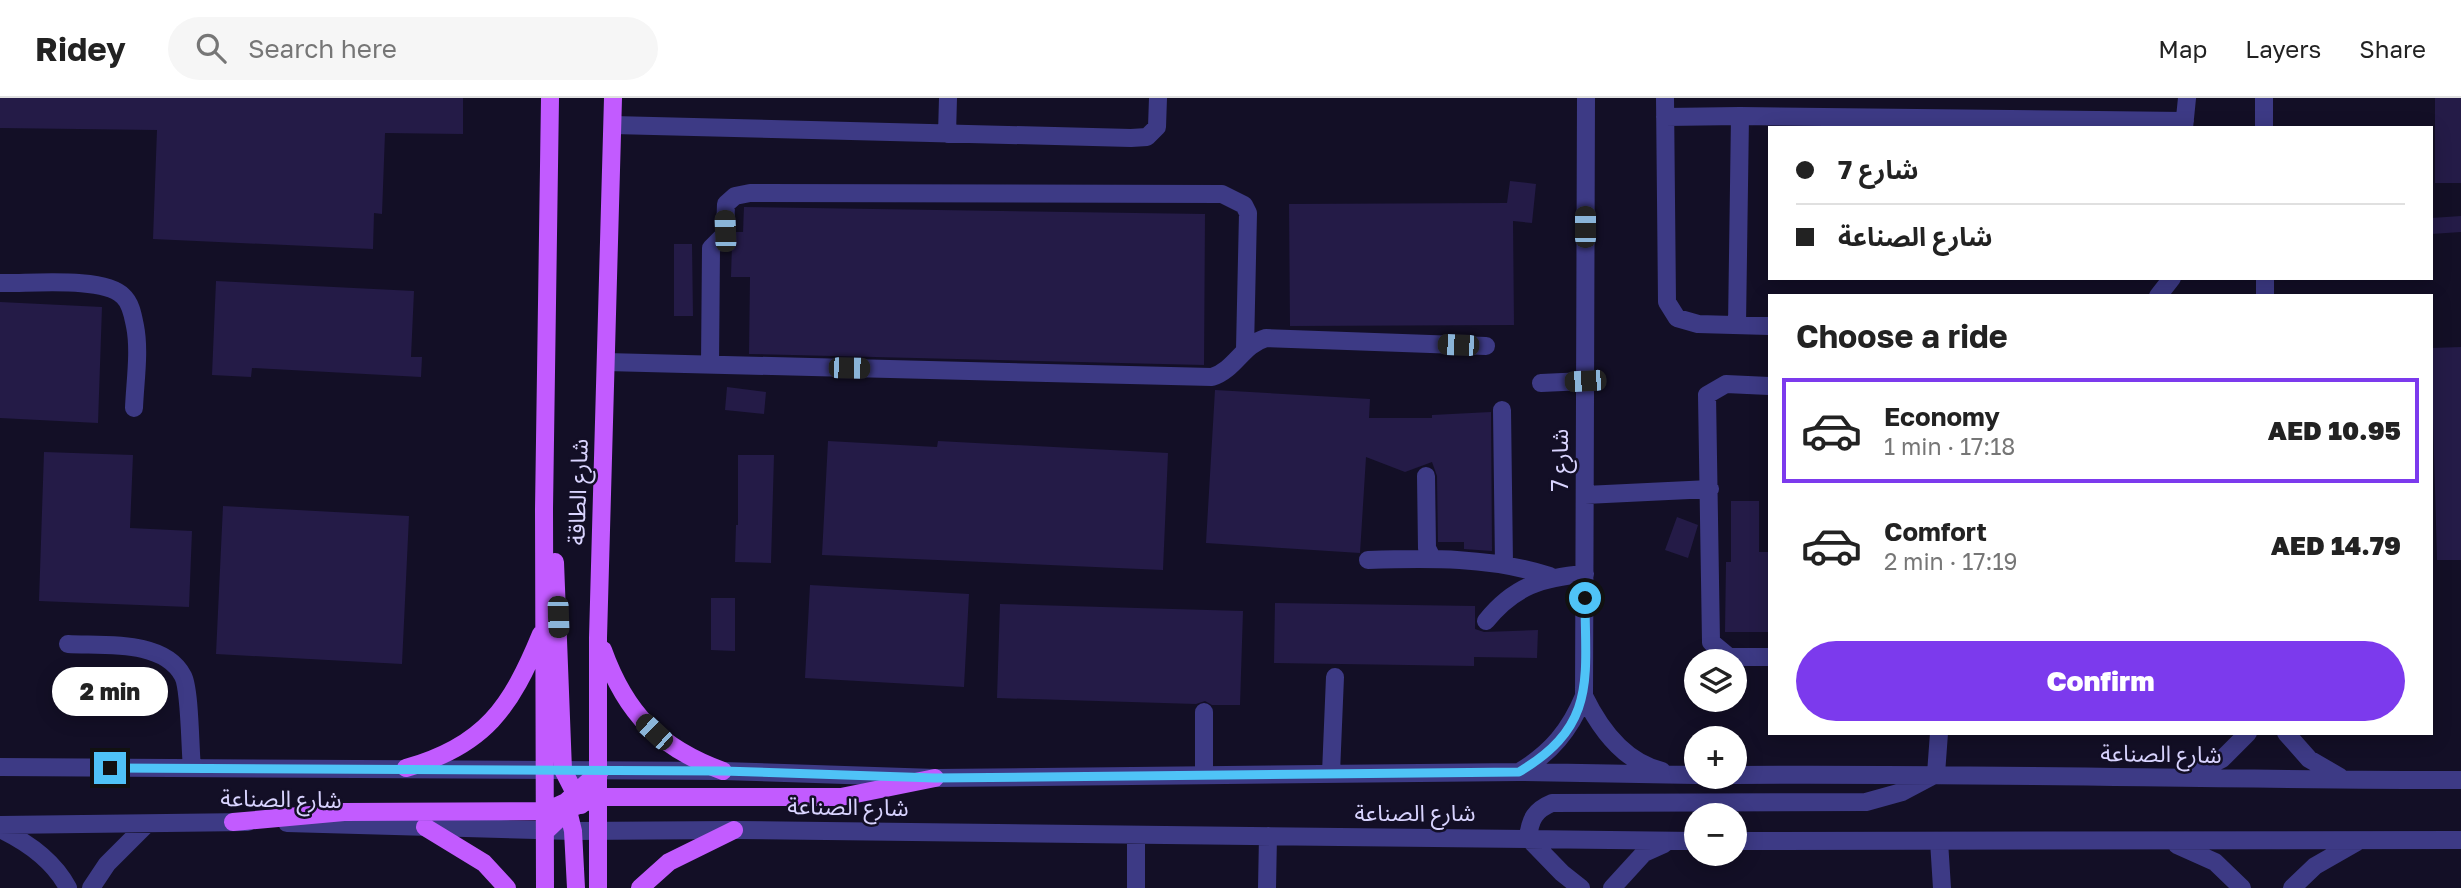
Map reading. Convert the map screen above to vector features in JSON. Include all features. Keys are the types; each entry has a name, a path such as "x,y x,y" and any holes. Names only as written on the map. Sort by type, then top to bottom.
{"main road":[{"name":"شارع الطاقة","path":"545,888 546,811 554,770 545,624 544,509 550,98"},
{"name":"شارع الطاقة","path":"598,888 598,638 613,98"},
{"path":"544,509 558,597 554,770 572,802 599,831"},
{"path":"406,768 437,760 465,745 490,725 510,701 545,624"},
{"path":"598,638 614,678 642,721 665,743 693,760 723,771"},
{"path":"547,830 600,771"},
{"path":"233,822 344,812 546,811 599,797 841,797 935,778"},
{"path":"572,802 576,888"},
{"path":"425,827 484,863 507,888"},
{"path":"640,888 668,862 734,830"}],"street":[{"path":"947,134 948,98"},
{"path":"613,125 1147,137 1157,127 1158,98"},
{"name":"شارع 7","path":"1519,772 1537,761 1566,733 1584,696 1586,98"},
{"path":"1665,98 1667,302 1676,318 1698,324 1768,326"},
{"path":"1665,117 2184,124 2187,98"},
{"path":"2264,98 2264,126"},
{"path":"1737,325 1740,116"},
{"path":"710,364 711,248 725,234 726,204 735,196 750,193 1222,194 1244,205 1248,213 1245,349"},
{"path":"2160,294 2170,280"},
{"path":"0,283 91,284 123,295 130,306 136,329 134,408"},
{"path":"606,362 1212,377 1232,367 1245,349 1266,338 1486,346"},
{"path":"1541,383 1585,381"},
{"path":"1768,386 1726,384 1707,396 1711,642 1729,657 1768,657"},
{"path":"1502,411 1504,564"},
{"path":"1426,476 1426,548 1432,558"},
{"path":"1585,495 1710,489"},
{"path":"1368,560 1432,558 1504,564 1550,576 1585,574"},
{"path":"1486,621 1503,600 1550,576"},
{"path":"68,644 144,649 169,659 184,677 192,768"},
{"path":"1331,773 1335,677"},
{"name":"شارع 7","path":"1584,696 1596,720 1612,741 1633,758 1656,770 1684,774"},
{"path":"1204,712 1204,773"},
{"path":"1581,888 1562,873 1528,838 1532,817 1540,808 1552,803 1866,802 1902,792 1936,774 1939,735"},
{"path":"2182,780 2222,759 2246,735"},
{"path":"2288,735 2309,759 2346,780"},
{"name":"شارع الصناعة","path":"0,768 723,771 935,778 1204,773 1519,772 1684,775"},
{"name":"شارع الصناعة","path":"1747,775 1936,774 2182,780 2461,780"},
{"name":"شارع الصناعة","path":"0,827 233,822 573,831 734,830 1684,841"},
{"path":"91,888 107,864 146,825"},
{"path":"0,827 45,858 68,888"},
{"path":"1136,835 1136,888"},
{"path":"1266,888 1268,836"},
{"path":"2292,888 2315,866 2364,839"},
{"path":"1747,841 2461,840"},
{"path":"1612,888 1644,853 1670,841"},
{"path":"1939,841 1942,888"},
{"path":"2164,841 2191,849 2215,862 2242,888"}],"building":[{"path":"0,98 463,98 463,134 385,133 382,214 374,213 373,249 153,239 157,130 0,128"},
{"path":"2435,98 2461,98 2461,183 2435,183"},
{"path":"1510,181 1536,184 1532,223 1513,221 1514,325 1290,326 1289,204 1507,203"},
{"path":"744,207 1205,214 1204,365 749,354 750,277 731,277 732,244 736,232 743,232"},
{"path":"2461,216 2461,232 2433,234 2433,218"},
{"path":"674,244 692,244 693,316 674,316"},
{"path":"216,281 414,291 411,357 422,357 421,377 252,368 251,377 212,375"},
{"path":"0,302 102,307 98,423 0,418"},
{"path":"2461,347 2461,560 2437,560 2433,348"},
{"path":"727,387 766,392 764,414 725,410"},
{"path":"1215,390 1370,399 1369,418 1432,418 1432,415 1491,412 1492,551 1464,549 1464,542 1438,542 1437,476 1432,462 1405,472 1366,457 1360,553 1206,543"},
{"path":"828,441 937,447 938,441 1168,453 1163,570 822,555"},
{"path":"44,452 133,455 130,528 192,531 189,607 39,601"},
{"path":"738,455 774,455 771,563 735,562"},
{"path":"1731,501 1759,501 1759,552 1768,552 1768,632 1725,632 1726,562 1731,562"},
{"path":"223,506 409,516 402,664 216,654"},
{"path":"1677,517 1698,525 1688,558 1665,550"},
{"path":"810,585 969,594 964,687 805,678"},
{"path":"711,598 735,598 735,651 711,650"},
{"path":"1275,603 1475,606 1475,629 1484,632 1538,630 1537,658 1474,657 1474,666 1274,663"},
{"path":"1000,604 1243,611 1240,705 1212,705 1205,701 1196,704 997,698"}],"route":[{"path":"110,768 723,771 935,778 1080,774 1519,772 1553,748 1577,715 1584,696 1585,598"}]}
